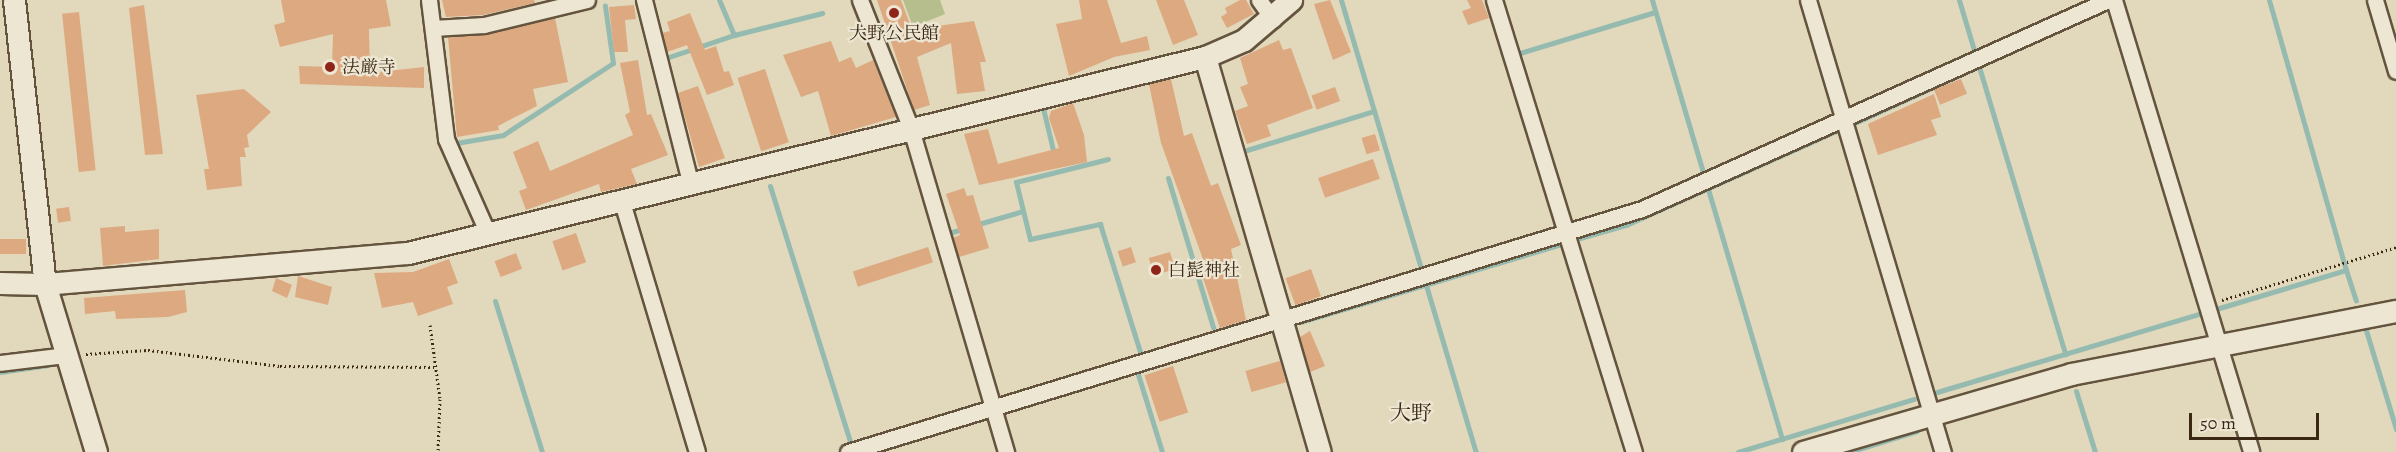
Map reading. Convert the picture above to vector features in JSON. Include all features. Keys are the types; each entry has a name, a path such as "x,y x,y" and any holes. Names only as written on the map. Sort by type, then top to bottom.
{"street":[{"path":"14,0 45,285 96,452"},
{"path":"429,0 446,140 488,234"},
{"path":"433,28 484,26 587,0"},
{"path":"644,0 691,186"},
{"path":"860,0 911,129 1006,452"},
{"path":"1259,0 1273,19"},
{"path":"0,283 45,285 364,259 488,234 691,186 1205,57 1244,40 1273,19 1291,0"},
{"path":"1494,0 1634,452"},
{"path":"1808,0 1943,452"},
{"path":"848,452 1642,209 2108,0"},
{"path":"2114,0 2251,452"},
{"path":"2375,0 2396,70"},
{"path":"1205,57 1320,452"},
{"path":"622,202 697,452"},
{"path":"1803,452 2071,374 2217,343 2396,311"},
{"path":"0,363 66,355"}],"path":[{"path":"2206,305 2396,246"},
{"path":"430,325 440,399 438,452"},
{"path":"66,355 148,350 280,366 435,368"}],"green space":[{"path":"903,0 940,0 945,14 913,27"}],"building":[{"path":"281,0 386,0 391,26 369,29 370,73 424,67 424,88 300,84 299,66 332,67 333,34 280,47 274,25 285,22"},
{"path":"442,0 534,0 535,3 483,15 446,17"},
{"path":"877,0 901,0 914,35 937,26 974,21 986,62 980,62 985,91 957,94 951,43 917,57 930,105 914,110"},
{"path":"1079,0 1107,0 1121,43 1147,36 1150,50 1114,57 1069,76 1056,24 1082,19"},
{"path":"1156,0 1184,0 1198,35 1173,45"},
{"path":"1240,0 1246,0 1254,14 1227,28 1221,17 1227,13 1225,8"},
{"path":"1330,0 1351,52 1333,60 1314,4"},
{"path":"1467,0 1482,0 1489,18 1468,25 1462,11 1471,8"},
{"path":"144,5 163,154 145,155 129,8"},
{"path":"634,5 636,19 625,20 628,52 614,52 609,7"},
{"path":"79,12 96,170 79,172 62,14"},
{"path":"690,13 705,50 716,46 724,72 729,71 734,85 707,95 687,45 667,52 662,33 670,31 667,22"},
{"path":"555,18 568,82 533,89 537,106 498,126 499,130 457,137 448,37 486,35"},
{"path":"1279,40 1283,50 1291,48 1313,108 1267,125 1271,136 1247,144 1235,111 1248,106 1240,87 1248,84 1240,58"},
{"path":"831,41 839,62 851,57 856,68 873,60 896,117 831,136 818,91 801,97 783,55"},
{"path":"638,60 647,115 651,114 668,155 631,169 637,184 601,192 599,184 526,210 519,191 527,188 513,152 538,141 550,171 633,135 625,115 630,112 620,63"},
{"path":"765,69 789,142 761,151 737,78"},
{"path":"1171,79 1184,136 1192,133 1211,186 1218,183 1241,245 1231,249 1246,320 1220,328 1198,264 1204,262 1161,143 1149,84"},
{"path":"1961,79 1967,94 1940,105 1934,90"},
{"path":"698,86 725,158 699,167 678,93"},
{"path":"1335,87 1340,101 1317,110 1312,96"},
{"path":"244,89 271,112 247,135 249,147 244,148 246,157 240,157 242,186 207,190 204,169 209,169 196,95"},
{"path":"1934,94 1941,117 1931,120 1937,135 1878,155 1868,124"},
{"path":"1073,103 1084,135 1087,162 979,185 964,134 988,129 998,164 1059,148 1049,118 1051,111"},
{"path":"1375,134 1380,150 1367,154 1362,138"},
{"path":"1373,159 1380,179 1325,198 1318,178"},
{"path":"964,188 967,196 973,195 989,248 959,257 953,238 960,235 946,194"},
{"path":"69,207 71,221 58,223 56,209"},
{"path":"125,226 125,232 159,229 159,259 103,266 100,228"},
{"path":"576,233 586,262 562,270 552,241"},
{"path":"0,239 26,239 26,254 0,254"},
{"path":"928,247 933,262 858,287 853,271"},
{"path":"1131,247 1136,262 1123,267 1118,251"},
{"name":"白髭神社","path":"1170,252 1175,269 1154,275 1149,258"},
{"path":"516,253 522,269 501,277 495,261"},
{"path":"449,259 458,283 447,287 453,304 418,316 413,302 382,308 374,273 413,272"},
{"path":"1311,269 1321,296 1296,305 1286,278"},
{"path":"298,276 332,287 328,305 295,297"},
{"path":"276,278 292,285 287,298 272,291"},
{"path":"185,290 187,312 168,317 116,319 115,311 85,314 84,298"},
{"path":"1310,331 1325,366 1310,372 1300,337"},
{"path":"1280,361 1286,382 1251,392 1245,371"},
{"path":"1173,366 1188,413 1160,422 1144,375"}],"waterway":[{"path":"666,58 734,35 719,0"},
{"path":"1341,0 1476,452"},
{"path":"1652,0 1782,439"},
{"path":"1959,0 2065,354"},
{"path":"2269,0 2346,270"},
{"path":"456,143 503,135 613,63 605,6"},
{"path":"1520,53 1655,12"},
{"path":"734,35 822,13"},
{"path":"1857,122 2014,50"},
{"path":"1049,106 1043,108 1054,154"},
{"path":"1247,150 1374,111"},
{"path":"1580,238 1626,225 1836,131"},
{"path":"1108,159 1016,182 1030,239 1100,224 1143,361"},
{"path":"1168,178 1213,327"},
{"path":"770,186 852,448"},
{"path":"975,225 1023,211"},
{"path":"948,233 963,229"},
{"path":"1300,322 1559,245"},
{"path":"2216,309 2346,270 2356,300"},
{"path":"495,301 542,452"},
{"path":"1937,392 2202,313"},
{"path":"2365,327 2396,429"},
{"path":"0,372 49,365"},
{"path":"1137,371 1162,452"},
{"path":"2076,391 2095,452"},
{"path":"1738,452 1914,399"},
{"path":"1849,452 1917,431"}],"place":[{"name":"大野公民館","path":"894,13"},
{"name":"法厳寺","path":"330,67"},
{"name":"白髭神社","path":"1156,270"}],"district":[{"name":"大野","path":"1411,413"}]}
